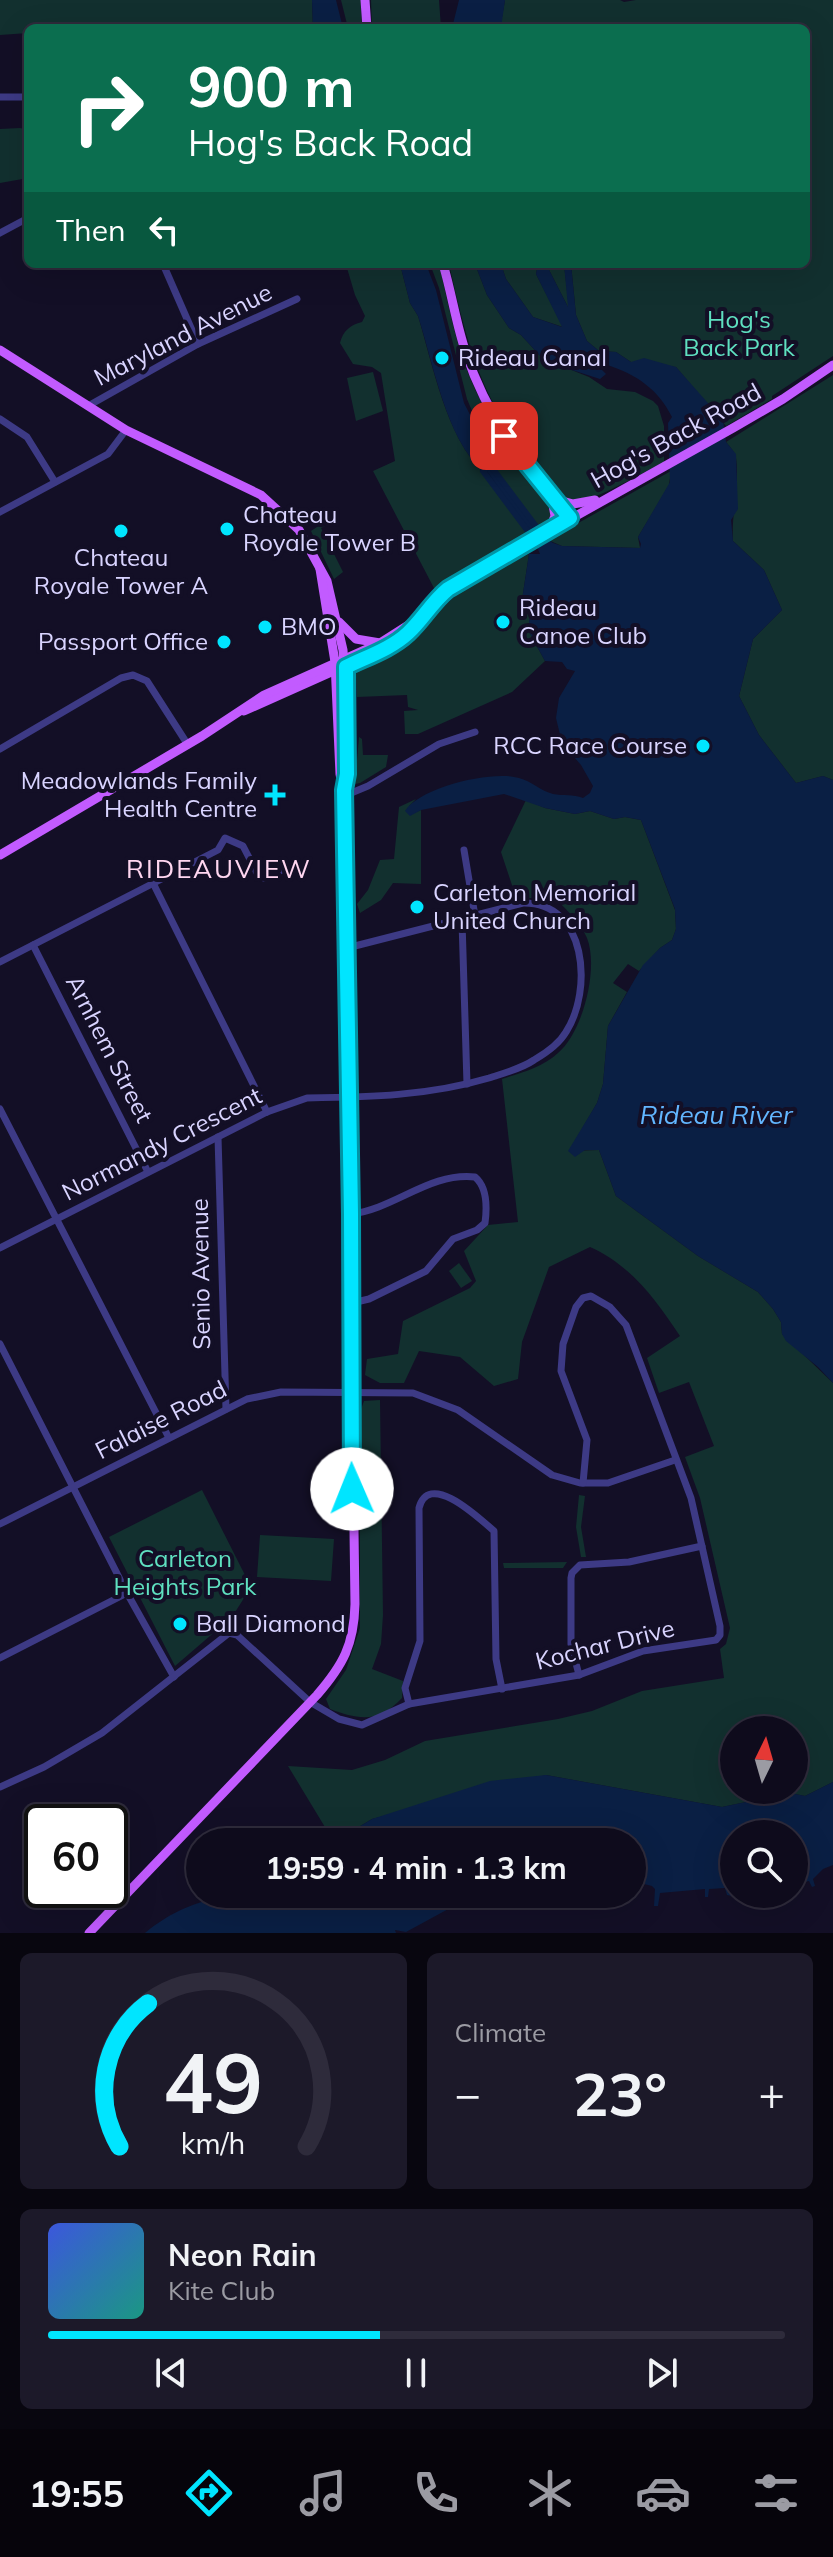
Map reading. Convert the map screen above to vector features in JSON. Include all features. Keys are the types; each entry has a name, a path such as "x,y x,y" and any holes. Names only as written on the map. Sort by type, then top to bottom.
{"main road":[{"path":"365,0 367,24"},
{"path":"444,268 460,334 481,394 504,436 570,518"},
{"path":"0,350 126,430 264,497 299,530 327,581 336,616 347,774 344,793 355,1620 348,1651 341,1664 310,1702 89,1933"},
{"name":"Hog's Back Road","path":"340,665 392,645 409,632 448,589 783,399 833,365"},
{"path":"552,498 575,504 621,491"},
{"path":"549,531 555,516 552,498"},
{"path":"320,569 340,665 337,693 340,774 344,793"},
{"path":"336,616 342,628 352,636 380,643"},
{"name":"Hog's Back Road","path":"340,665 419,619"},
{"path":"244,711 340,665"},
{"path":"0,855 188,745 264,695 340,665"},
{"path":"312,681 326,683 337,693"}],"street":[{"path":"0,97 24,97"},
{"path":"0,233 24,220"},
{"path":"165,268 198,344"},
{"name":"Maryland Avenue","path":"88,406 198,344 297,299"},
{"path":"0,419 27,437 55,482"},
{"path":"0,512 108,454 126,430"},
{"path":"0,749 121,678 133,675 147,681 188,745"},
{"path":"344,793 368,786 439,744 475,732"},
{"path":"0,962 218,850 225,838 243,846 258,875 264,878 280,871"},
{"path":"464,850 475,916"},
{"path":"153,883 267,1112"},
{"name":"Normandy Crescent","path":"0,1248 267,1112 307,1098 401,1096 467,1084 531,1063 564,1037 574,1015 581,975 574,937 565,920 551,908 538,903 523,903 347,948"},
{"path":"462,921 467,1084"},
{"name":"Arnhem Street","path":"33,945 148,1172"},
{"path":"0,1109 169,1438"},
{"name":"Senio Avenue","path":"218,1137 226,1409"},
{"path":"351,1214 373,1209 423,1185 466,1176 475,1177 484,1186 487,1213 485,1223 477,1230 453,1239 426,1271 369,1299 352,1303"},
{"name":"Kochar Drive","path":"310,1702 339,1719 362,1725 409,1704 579,1675 643,1651 716,1640 720,1635 720,1626 691,1498 626,1325 598,1298 586,1297 576,1307 563,1344 561,1371 586,1436 583,1483"},
{"path":"0,1344 127,1593 174,1677"},
{"path":"351,1391 413,1393 432,1399 482,1425 552,1475 583,1483 608,1483 629,1478 675,1460"},
{"name":"Falaise Road","path":"0,1524 247,1399 281,1392 351,1391"},
{"path":"409,1704 405,1688 420,1641 419,1508 424,1497 430,1494 447,1495 494,1531 496,1659 502,1689"},
{"path":"579,1675 571,1644 571,1578 575,1568 580,1565 629,1562 702,1546"},
{"path":"0,1658 127,1593"},
{"path":"0,1787 44,1767 102,1733 229,1633 233,1633 310,1702"}],"green space":[{"path":"0,0 312,0 313,24 24,24 24,33 0,35"},
{"path":"341,0 361,0 362,24 347,24"},
{"path":"371,0 439,0 441,24 372,24"},
{"name":"Hog's Back Park","path":"505,0 833,0 833,356 772,396 772,399 726,426 676,367 631,362 616,352 599,351 587,341 576,315 571,268 810,268 810,24 501,24"},
{"path":"0,129 24,129 24,179 0,183"},
{"path":"347,268 401,268 450,420 470,457 530,534 435,590 373,471 395,461 381,373 372,367 353,364 340,343 348,329 362,322 365,316"},
{"path":"432,268 440,268 460,350 478,396 507,446 551,509 549,523 539,529 489,461 491,456 467,399"},
{"path":"450,268 477,268 487,295 509,328 521,335 543,359 555,368 569,369 589,377 607,389 635,392 658,406 664,426 664,462 582,501 568,501 558,495 503,421 480,373"},
{"path":"502,268 537,268 536,274 563,327 533,317 506,279"},
{"path":"548,268 564,268 569,309"},
{"path":"373,372 383,411 356,421 347,378"},
{"path":"833,375 833,780 823,776 796,783 759,735 739,696 753,639 782,610 764,570 733,541 737,468 735,454 726,442"},
{"path":"671,471 669,485 638,537 640,548 562,546 548,540"},
{"path":"323,523 325,526 321,528 343,572 334,579 311,531"},
{"name":"Rideau Canoe Club","path":"529,554 522,600 531,609 528,630 545,661 512,692 418,734 405,734 404,711 418,710 408,707 407,695 357,697 356,674 361,667 405,645 456,595 476,581"},
{"path":"359,737 362,739 363,755 388,755 386,767 355,784"},
{"path":"416,799 409,806 410,815 421,810 421,884 393,883 381,900 360,913 357,904 368,890 380,860 394,859 399,807"},
{"path":"526,800 545,808 575,814 590,811 614,819 625,817 641,820 675,910 676,929 672,940 639,971 628,964 613,983 627,992 608,1026 603,1084 597,1103 569,1151 599,1150 616,1196 698,1256 758,1292 781,1322 782,1334 833,1383 833,1782 808,1794 808,1716 720,1716 720,1804 737,1804 722,1807 546,1775 372,1819 357,1828 326,1828 288,1766 352,1770 385,1760 425,1741 558,1719 592,1711 642,1691 724,1678 720,1649 726,1644 730,1628 700,1498 685,1457 714,1446 689,1382 659,1393 647,1358 680,1336 652,1297 630,1274 590,1247 549,1267 522,1342 518,1379 494,1386 460,1357 419,1351 404,1383 380,1383 365,1375 367,1359 398,1354 403,1321 470,1288 476,1281 464,1251 488,1225 518,1222 502,1079 539,1066 567,1043 586,999 591,966 584,932 552,895 517,900 501,852"},
{"path":"459,1263 472,1281 461,1288 449,1271"},
{"path":"380,1400 383,1615 381,1644 372,1669 403,1681 402,1698 385,1712 359,1717 330,1709 326,1699 346,1670 360,1628 360,1412 364,1401"},
{"name":"Carleton Heights Park","path":"202,1490 251,1587 232,1617 175,1666 109,1537"},
{"path":"579,1495 585,1496 581,1527 586,1557 581,1557 576,1527"},
{"path":"260,1535 334,1539 331,1581 257,1577"},
{"path":"567,1562 563,1568 504,1568 503,1563"}],"water":[{"path":"312,0 336,0 342,24 313,24"},
{"path":"459,0 505,0 502,24 453,24"},
{"name":"Rideau Canal","path":"401,268 428,268 436,290 464,403 491,456 488,460 490,465 483,471 459,440 450,420 418,316 410,303"},
{"name":"Rideau River","path":"477,268 502,268 506,279 533,317 562,327 536,274 537,268 548,268 568,307 564,268 571,268 576,315 587,341 599,351 616,352 631,362 644,358 676,367 723,420 726,442 736,454 738,509 731,520 733,541 764,570 782,610 753,639 739,696 759,735 796,783 823,776 833,780 833,1383 786,1341 781,1322 758,1292 698,1256 616,1196 599,1150 585,1150 575,1157 568,1151 597,1103 603,1084 608,1026 643,965 672,940 676,929 675,909 641,820 625,817 614,819 590,811 575,814 504,794 421,810 410,816 405,811 413,802 441,788 492,776 519,778 553,794 583,798 590,793 593,786 581,765 562,743 556,718 559,698 575,671 567,669 562,662 545,661 528,630 531,609 522,600 529,554 540,554 533,538 541,534 562,546 640,548 638,537 670,482 668,423 672,417 660,398 637,378 607,365 602,370 606,374 600,379 555,368 521,335 509,328 487,295"},
{"path":"546,1775 722,1807 737,1804 808,1804 808,1794 833,1782 833,1865 823,1869 813,1879 815,1886 812,1887 808,1881 808,1820 720,1820 720,1888 709,1889 708,1897 705,1897 705,1889 660,1893 658,1906 654,1906 655,1889 646,1884 646,1828 357,1828 372,1819 490,1781"},
{"path":"185,1908 450,1908 406,1932 395,1930 396,1933 145,1933"}],"waterway":[{"path":"484,462 538,538"},
{"name":"Rideau Canal","path":"490,465 535,525 541,534 533,538 483,471 490,465"}],"place":[{"name":"Rideau Canal","path":"442,358"},
{"name":"Chateau Royale Tower B","path":"227,529"},
{"name":"Chateau Royale Tower A","path":"121,531"},
{"name":"Rideau Canoe Club","path":"503,622"},
{"name":"BMO","path":"265,627"},
{"name":"Passport Office","path":"224,642"},
{"name":"RCC Race Course","path":"703,746"},
{"name":"Meadowlands Family Health Centre","path":"275,795"},
{"name":"Carleton Memorial United Church","path":"417,907"},
{"name":"Ball Diamond","path":"180,1624"}],"district":[{"name":"RIDEAUVIEW","path":"219,869"}],"route":[{"path":"352,1489 344,790 347,774 346,667 392,645 409,632 432,603 448,589 570,518 504,436"}]}
